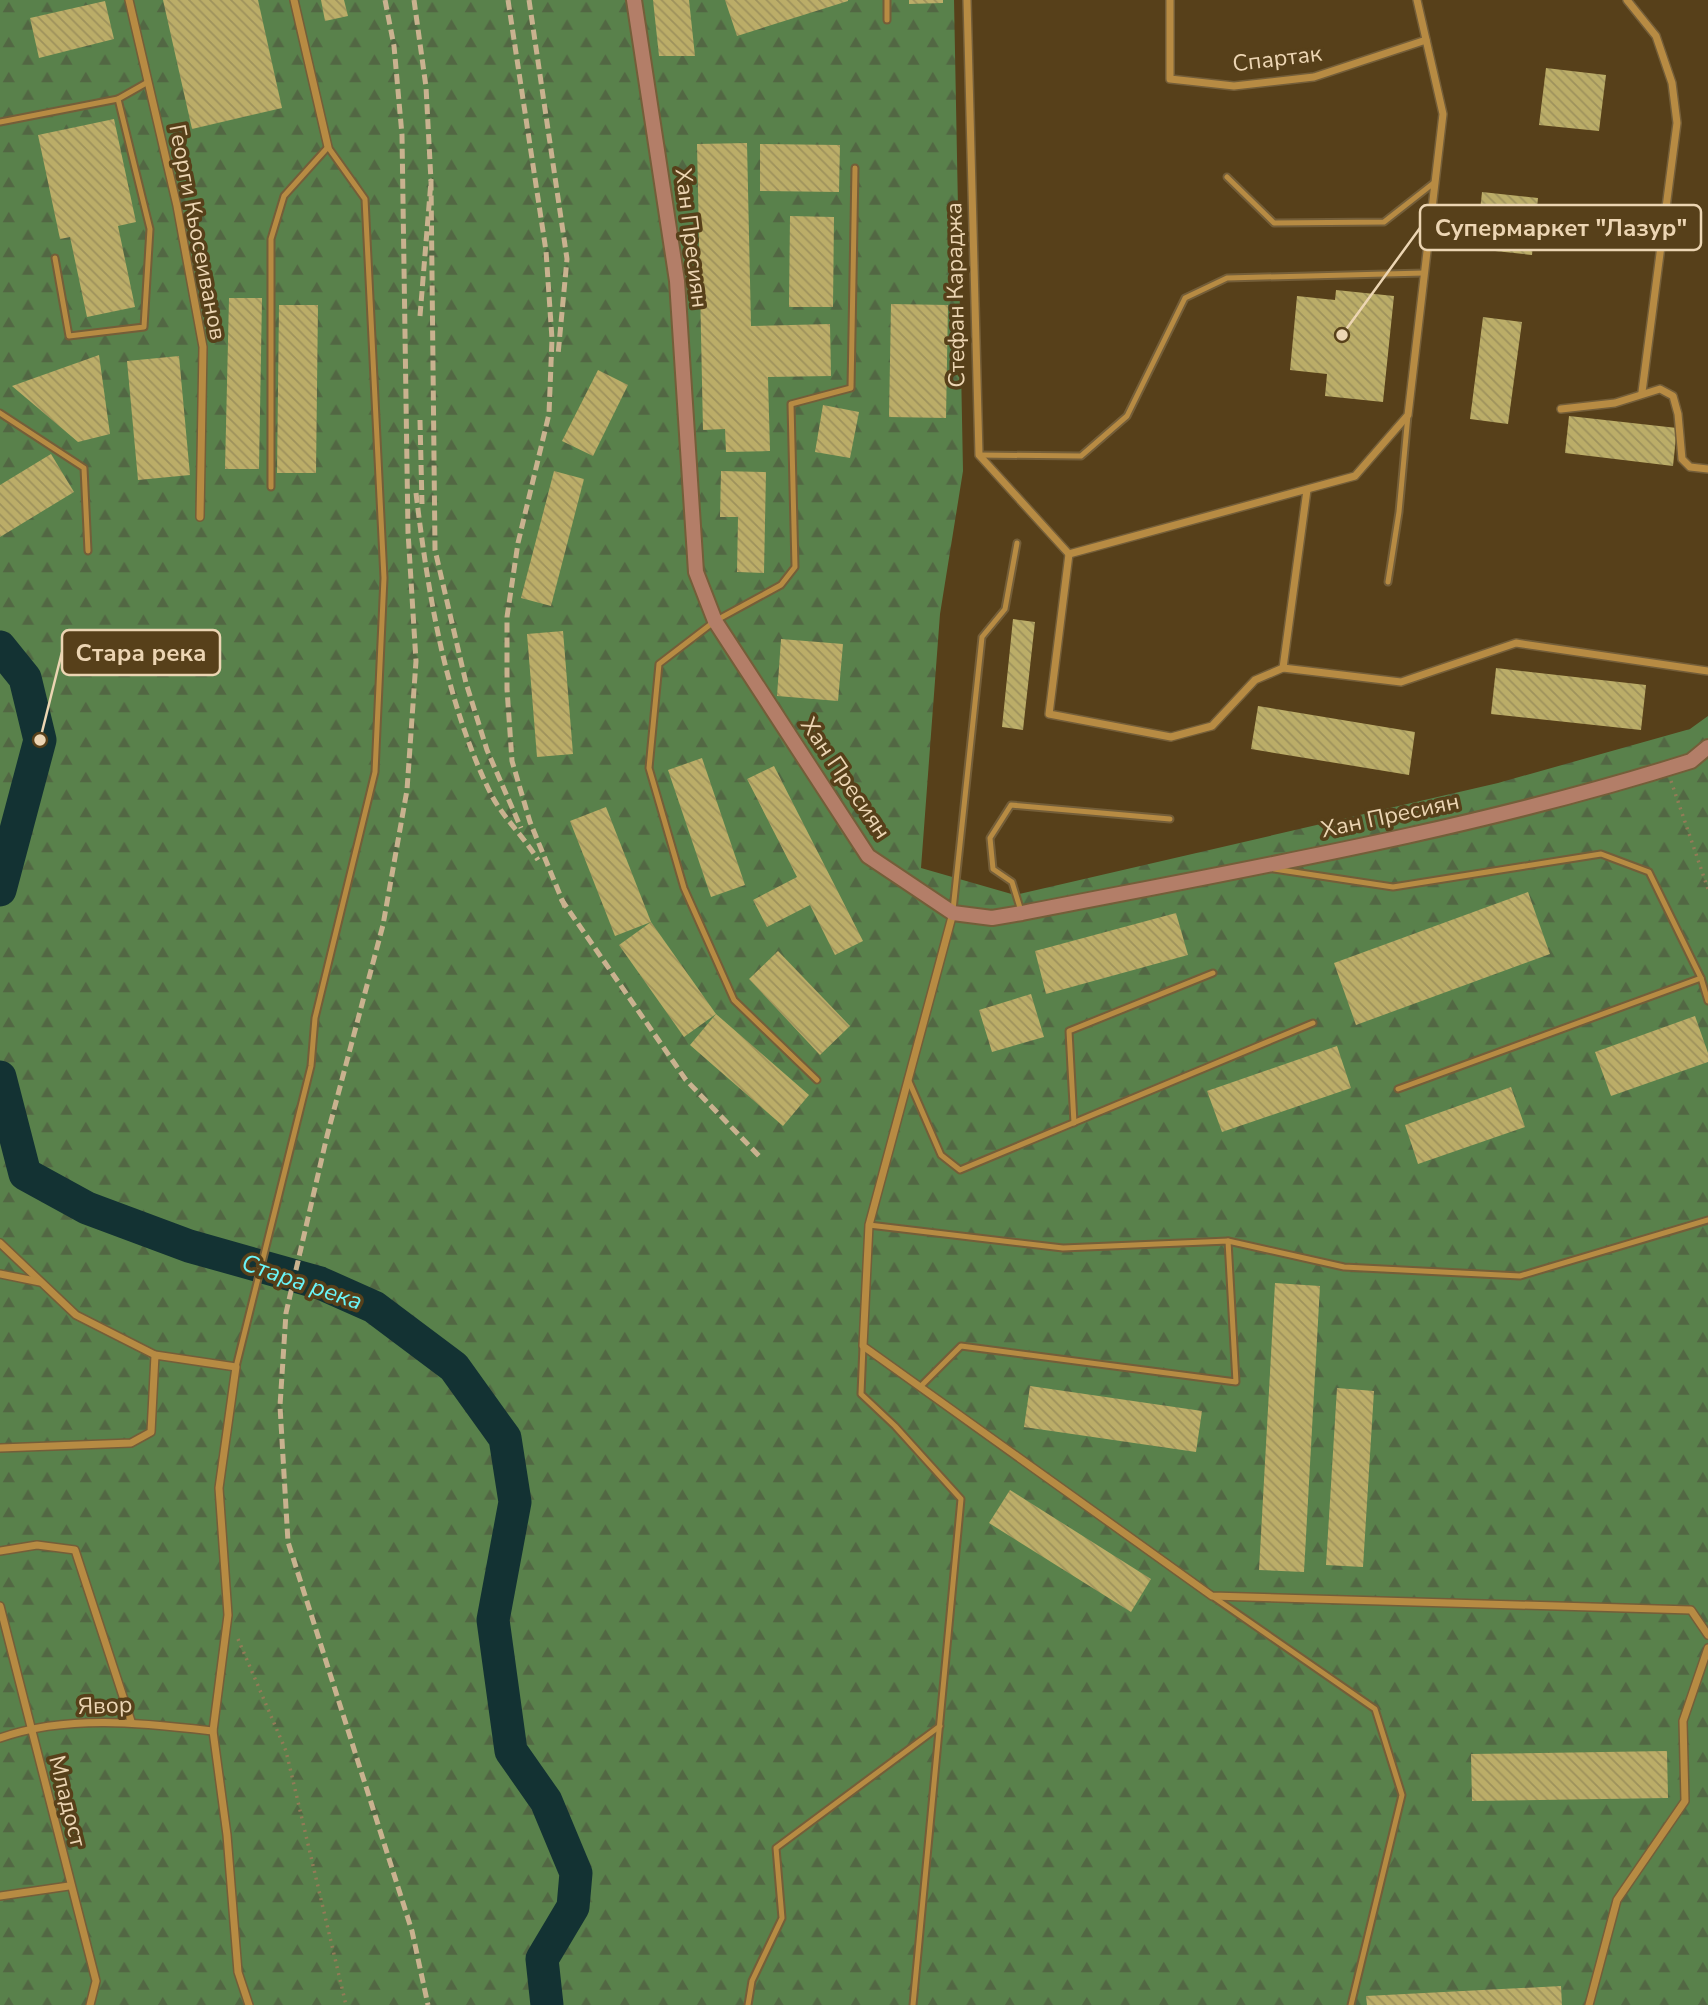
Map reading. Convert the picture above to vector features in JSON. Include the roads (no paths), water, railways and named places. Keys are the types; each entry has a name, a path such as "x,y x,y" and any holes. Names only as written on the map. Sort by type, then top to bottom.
{"street":[{"name":"Георги Кьосеиванов","path":"129,0 177,206 202,347 200,517"},
{"path":"295,0 328,147"},
{"name":"Хан Пресиян","path":"634,0 677,281 696,572 715,621 868,856 953,913 992,918 1257,867 1553,803 1691,761 1708,747"},
{"name":"Стефан Караджа","path":"967,0 979,455"},
{"name":"Спартак","path":"1170,0 1170,79 1234,86 1314,78 1426,40"},
{"path":"1069,554 1355,476 1408,415 1443,114 1416,0"},
{"path":"1628,0 1656,36 1672,83 1676,123 1642,392"},
{"path":"1561,409 1615,403 1642,392 1660,389 1673,396 1678,414 1682,459 1690,467 1708,469"},
{"path":"979,455 1069,554 1049,714 1171,737 1213,726 1255,680 1283,668 1401,682 1516,643 1708,671"},
{"path":"1283,668 1307,489"},
{"path":"953,913 869,1225 863,1346 1212,1596 1690,1610 1708,1635"},
{"path":"0,1243 76,1315 155,1354 236,1367 219,1488 228,1615 213,1731 227,1835 238,1972 249,2005"},
{"path":"0,1275 41,1282"},
{"path":"0,1448 131,1443 151,1432 155,1354"},
{"path":"0,1551 37,1545 75,1550 131,1721"},
{"name":"Младост","path":"0,1606 69,1886 96,1982 90,2005"},
{"path":"1589,2005 1617,1900 1685,1801 1683,1721 1708,1648"},
{"name":"Явор","path":"0,1738 29,1728 131,1721 213,1731"},
{"path":"0,1896 69,1886"}],"lane":[{"path":"887,0 887,20"},
{"path":"0,122 118,99 148,82"},
{"path":"55,258 69,335 144,327 150,229 118,99"},
{"path":"236,1367 312,1066 316,1018 375,772 384,578 365,199 328,147 284,197 271,239 271,487"},
{"path":"817,1080 734,1000 684,888 649,768 659,664 715,621 781,585 794,567 791,404 850,388 855,168"},
{"path":"1227,177 1274,223 1384,222 1435,182"},
{"path":"979,455 1081,456 1127,416 1185,298 1227,278 1424,272"},
{"path":"0,413 84,468 88,551"},
{"path":"1388,582 1399,512 1408,415"},
{"path":"953,913 982,637 1004,609 1017,543"},
{"path":"1022,914 1012,882 993,869 990,838 1012,805 1170,819"},
{"path":"1257,867 1393,887 1601,854 1649,872 1701,978 1708,1001"},
{"path":"1074,1123 1069,1031 1213,974"},
{"path":"1398,1089 1701,978"},
{"path":"908,1079 941,1156 960,1170 1313,1023"},
{"path":"869,1225 1063,1248 1228,1241 1344,1267 1520,1276 1708,1220"},
{"path":"920,1387 961,1346 1236,1382 1228,1241"},
{"path":"863,1346 861,1394 895,1426 961,1499 913,2005"},
{"path":"1212,1596 1375,1709 1402,1795 1351,2005"},
{"path":"748,2005 752,1981 782,1918 776,1848 940,1726"}],"waterway":[{"name":"Стара река","path":"0,647 25,678 40,740 0,890"},
{"name":"Стара река","path":"0,1077 25,1174 87,1208 189,1246 320,1283 374,1307 454,1367 505,1438 515,1502 493,1620 511,1751 546,1801 576,1873 573,1907 542,1959 547,2005"}],"railway":[{"path":"385,0 394,46 402,135 408,532 416,661 407,790 383,925 327,1136 286,1313 280,1406 288,1542 412,1931 428,2005"},
{"path":"414,0 426,87 431,181"},
{"path":"508,0 546,251 552,339 549,414 518,543 507,617 507,689 512,761 530,822 565,907"},
{"path":"529,0 567,259 558,355"},
{"path":"420,316 431,181 435,550 466,683 487,750 521,828"},
{"path":"420,420 422,504"},
{"path":"416,493 440,645 461,719 489,790 538,860"},
{"path":"561,899 686,1080 762,1159"}],"place":[{"name":"Супермаркет \"Лазур\"","path":"1342,335"},
{"name":"Стара река","path":"40,740"}]}
